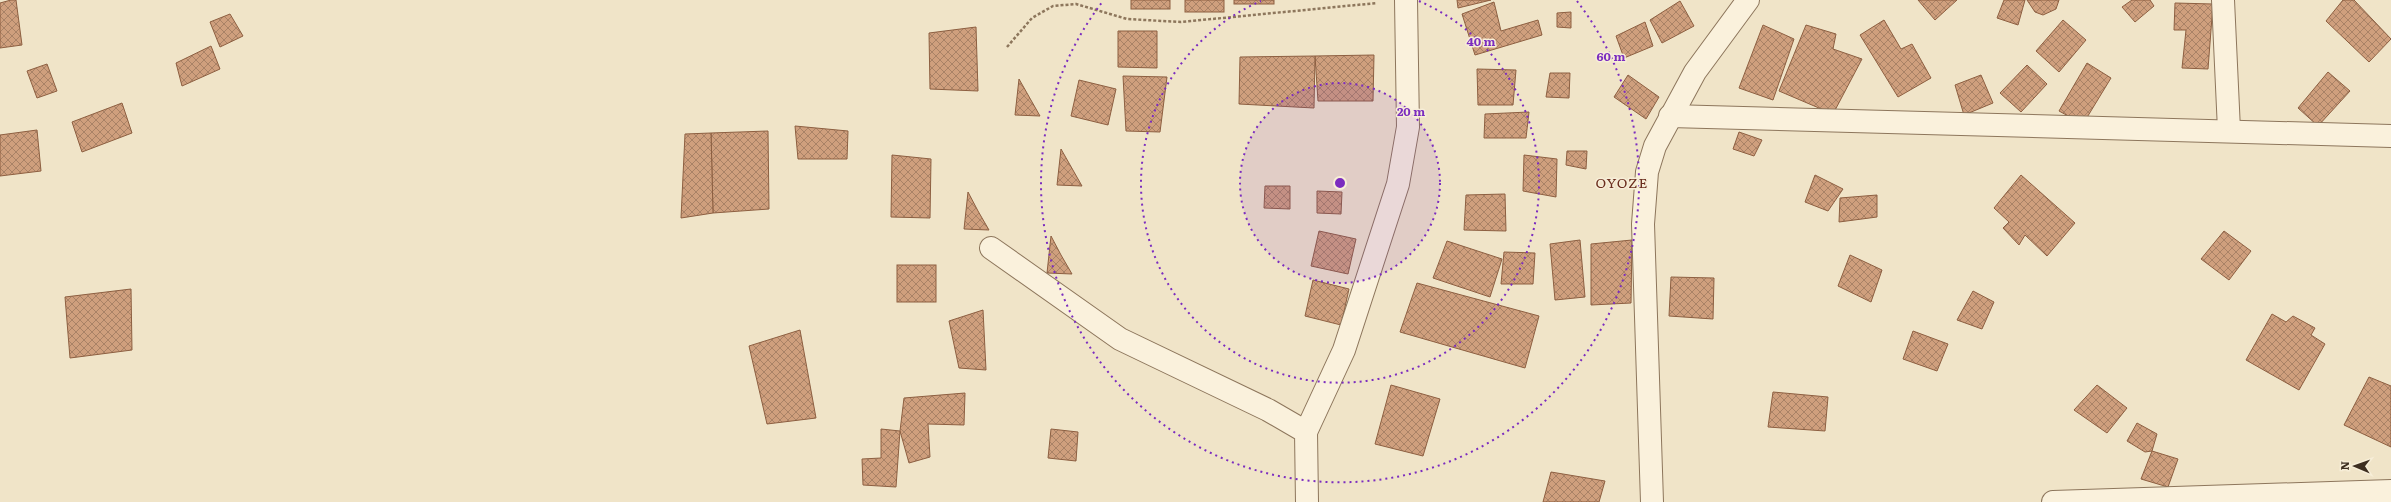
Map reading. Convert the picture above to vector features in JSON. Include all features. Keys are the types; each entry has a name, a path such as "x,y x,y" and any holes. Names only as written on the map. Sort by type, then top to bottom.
{"street":[{"path":"1307,502 1306,432 1344,350 1398,184 1408,127 1406,0"},
{"path":"1652,502 1643,224 1647,172 1655,146 1695,72 1748,0"},
{"path":"2223,0 2229,130"},
{"path":"1670,116 2229,130 2391,136"},
{"path":"991,248 1120,339 1268,410 1306,432"},
{"path":"2053,502 2391,491"}],"path":[{"path":"1007,47 1032,18 1053,6 1076,4 1127,19 1181,22 1406,0"}],"building":[{"path":"16,0 22,45 0,48 0,3"},
{"path":"1131,0 1170,0 1170,9 1131,9"},
{"path":"1185,0 1224,0 1224,12 1185,12"},
{"path":"1234,0 1274,0 1274,4 1234,4"},
{"path":"1457,0 1491,0 1458,8"},
{"path":"1918,0 1957,0 1935,20"},
{"path":"2004,0 2025,0 2018,25 1997,18"},
{"path":"2027,0 2059,0 2056,9 2043,15 2035,12"},
{"path":"2132,0 2150,0 2154,6 2135,22 2122,7"},
{"path":"2343,0 2354,0 2391,39 2369,62 2326,21"},
{"path":"1680,1 1694,26 1662,43 1650,20"},
{"path":"1494,2 1501,31 1538,20 1542,35 1475,55 1462,14"},
{"path":"2175,3 2213,4 2208,69 2182,68 2186,30 2174,30"},
{"path":"1571,12 1571,28 1557,27 1557,13"},
{"path":"230,14 243,36 220,47 210,22"},
{"path":"1884,20 1901,49 1912,44 1931,78 1898,97 1860,35"},
{"path":"2063,20 2086,40 2059,72 2036,51"},
{"path":"1645,22 1653,46 1624,58 1616,36"},
{"path":"1763,25 1794,39 1773,100 1739,88"},
{"path":"1806,25 1836,34 1833,49 1862,59 1833,114 1779,91"},
{"path":"976,27 978,91 930,89 929,33"},
{"path":"1118,31 1157,31 1157,68 1118,67"},
{"path":"211,46 220,69 182,86 176,63"},
{"path":"1374,55 1373,101 1318,101 1315,56"},
{"path":"1315,56 1314,108 1239,104 1240,57"},
{"path":"2087,63 2111,78 2083,124 2059,111"},
{"path":"47,64 57,91 37,98 27,71"},
{"path":"2027,65 2047,84 2021,112 2000,93"},
{"path":"1477,69 1516,70 1513,105 1478,105"},
{"path":"2328,72 2350,91 2318,126 2298,108"},
{"path":"1550,73 1570,73 1569,98 1546,97"},
{"path":"1628,75 1659,97 1646,119 1614,97"},
{"path":"1981,75 1993,103 1964,115 1955,85"},
{"path":"1123,76 1167,77 1160,132 1126,131"},
{"path":"1019,79 1040,116 1015,115"},
{"path":"1079,80 1116,89 1108,125 1071,116"},
{"path":"122,103 132,133 82,152 72,122"},
{"path":"1529,112 1526,138 1484,138 1485,114"},
{"path":"795,126 848,131 847,159 798,159"},
{"path":"37,130 41,171 0,176 0,135"},
{"path":"768,131 769,209 713,213 711,133"},
{"path":"1739,132 1762,140 1754,156 1733,149"},
{"path":"711,133 713,213 681,218 685,134"},
{"path":"1061,149 1082,186 1057,185"},
{"path":"1567,151 1587,151 1586,169 1566,165"},
{"path":"892,155 931,159 930,218 891,217"},
{"path":"1524,155 1557,159 1556,197 1523,191"},
{"path":"1815,175 1843,189 1828,211 1805,202"},
{"path":"2021,175 2075,223 2047,256 2025,235 2019,245 2003,228 2009,222 1994,208"},
{"path":"1265,186 1290,186 1290,209 1264,208"},
{"path":"1317,191 1342,192 1341,214 1317,213"},
{"path":"968,192 978,211 989,230 964,229"},
{"path":"1505,194 1506,231 1464,230 1466,195"},
{"path":"1877,195 1877,217 1839,222 1840,198"},
{"path":"1319,231 1356,239 1348,274 1311,266"},
{"path":"2224,231 2251,251 2229,280 2201,259"},
{"path":"1051,236 1061,255 1072,274 1047,273"},
{"path":"1580,240 1585,297 1555,300 1550,244"},
{"path":"1632,240 1631,303 1591,305 1591,244"},
{"path":"1447,241 1502,259 1490,297 1433,278"},
{"path":"1504,252 1535,253 1533,284 1501,284"},
{"path":"1850,255 1882,270 1871,302 1838,286"},
{"path":"897,265 936,265 936,302 897,302"},
{"path":"1671,277 1714,278 1713,319 1669,316"},
{"path":"1313,280 1349,289 1341,325 1305,316"},
{"path":"1417,283 1539,316 1525,368 1400,332"},
{"path":"131,289 132,350 70,358 65,297"},
{"path":"1973,291 1994,302 1982,329 1957,320"},
{"path":"983,310 986,370 959,368 949,321"},
{"path":"2272,314 2286,322 2293,316 2315,328 2311,335 2325,344 2299,390 2246,360"},
{"path":"800,330 816,418 767,424 749,346"},
{"path":"1913,331 1948,344 1937,371 1903,359"},
{"path":"2369,377 2391,386 2391,447 2344,425"},
{"path":"1391,385 1440,399 1423,456 1375,444"},
{"path":"2097,385 2127,408 2107,433 2074,410"},
{"path":"1773,392 1828,397 1825,431 1768,427"},
{"path":"965,393 964,425 928,424 930,457 909,463 900,431 904,398"},
{"path":"2137,423 2157,434 2152,451 2145,452 2127,441"},
{"path":"881,429 900,431 896,487 863,485 862,459 881,458"},
{"path":"1051,429 1078,432 1076,461 1048,458"},
{"path":"2152,451 2178,459 2168,487 2141,479"},
{"path":"1551,472 1605,481 1599,502 1543,502"}],"district":[{"name":"OYOZE","path":"1622,182"}]}
